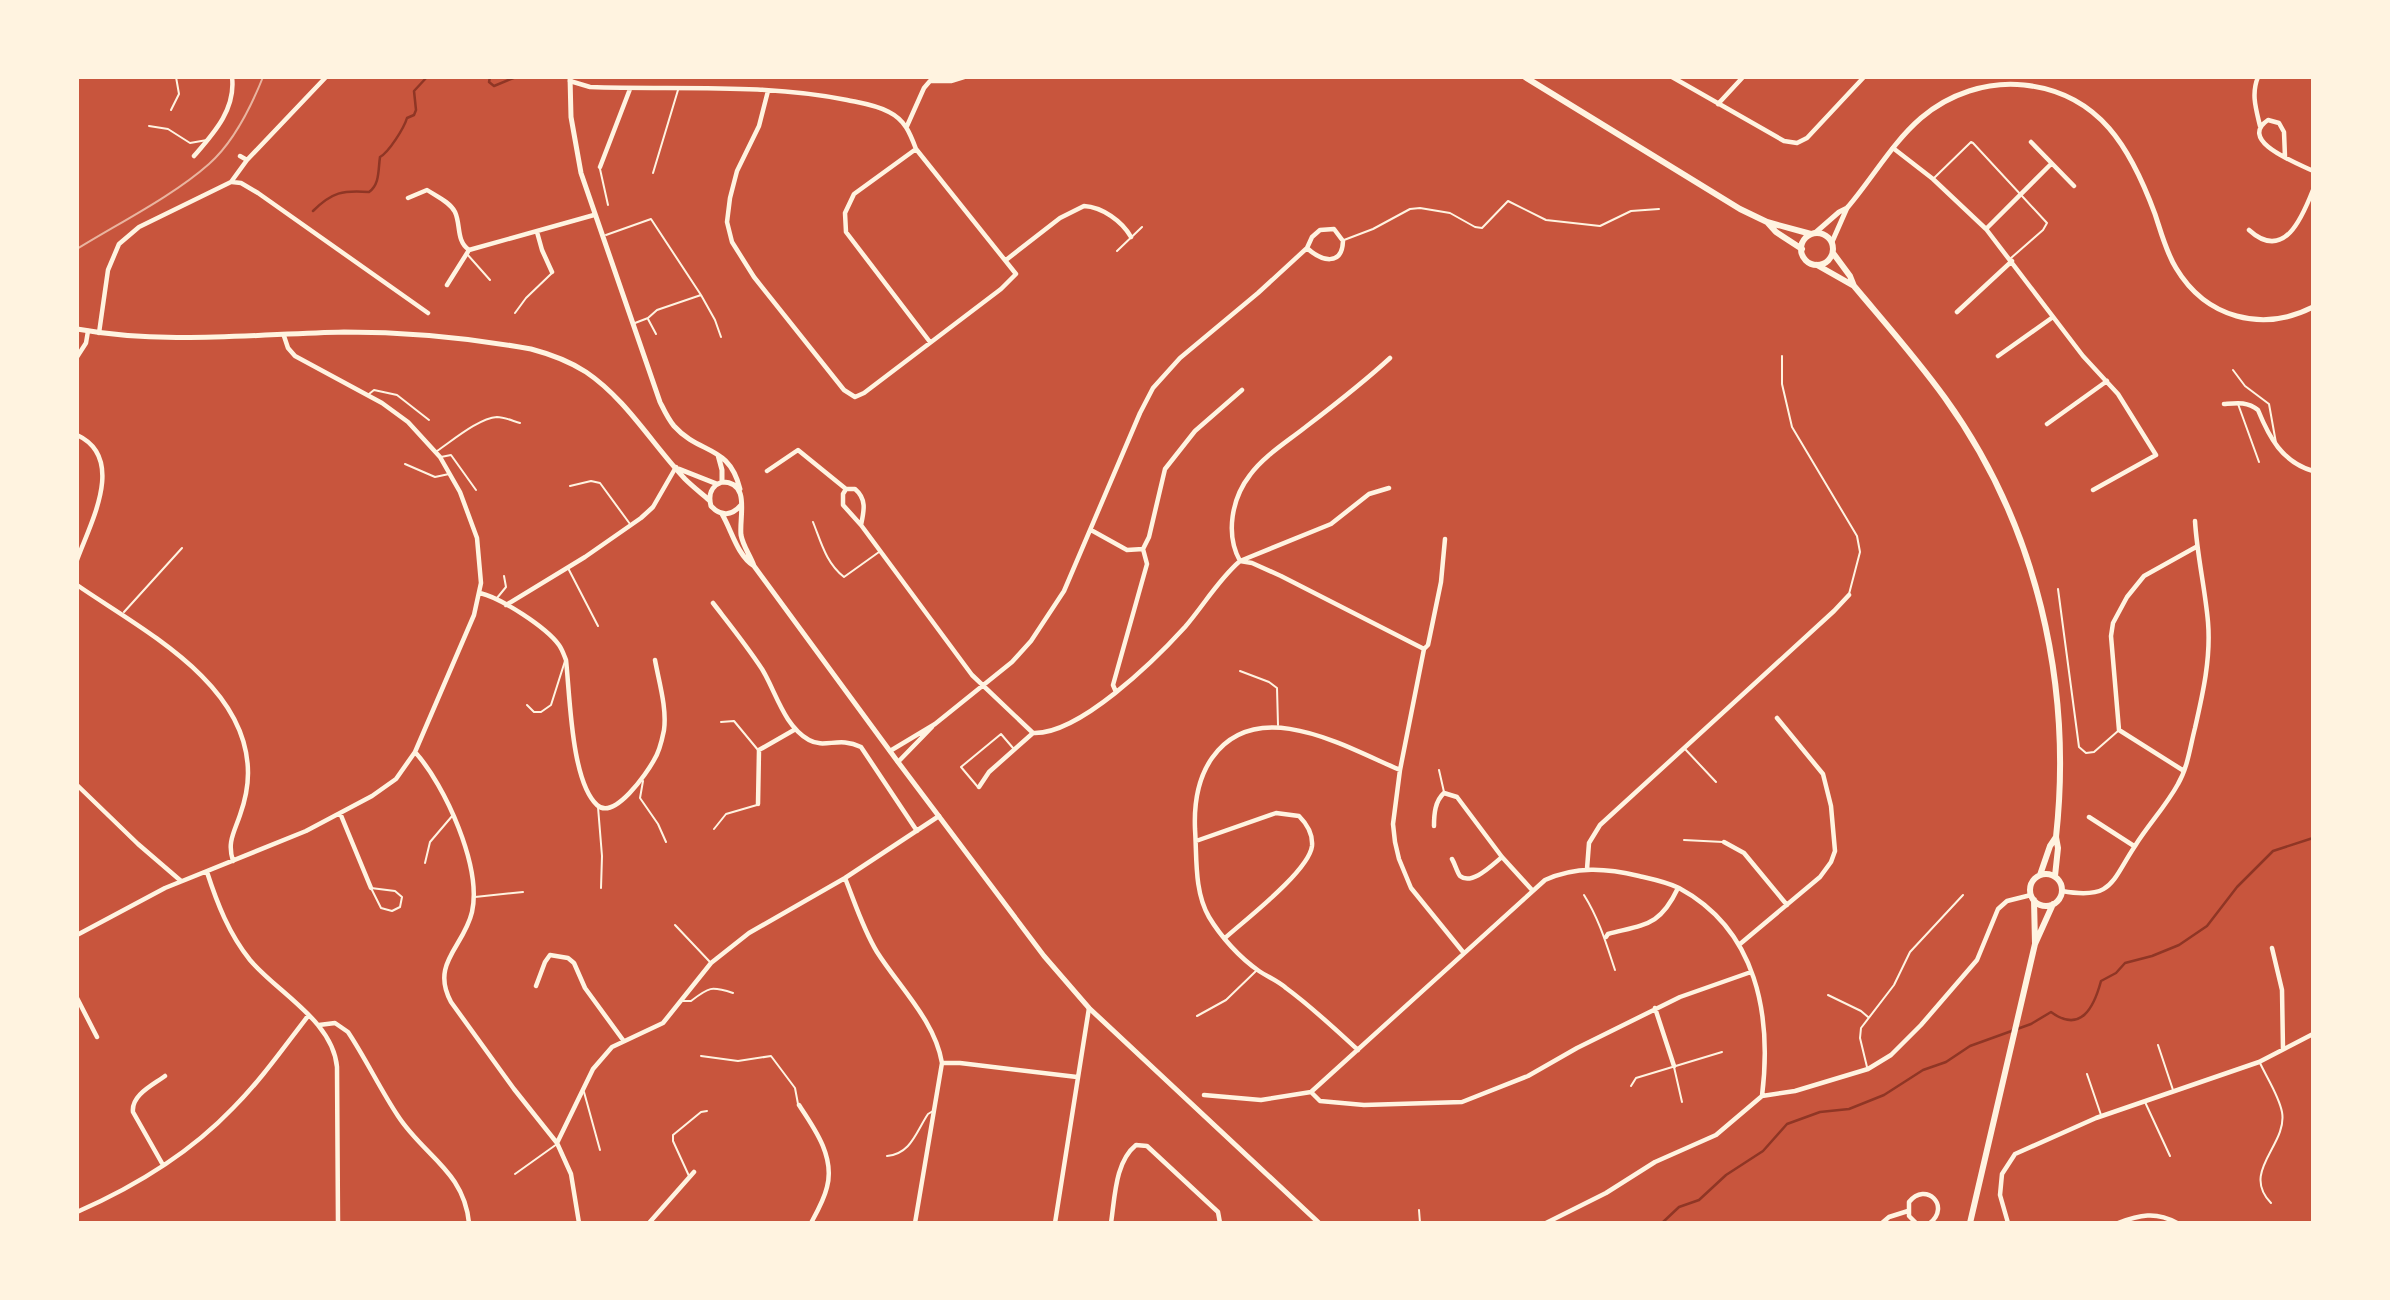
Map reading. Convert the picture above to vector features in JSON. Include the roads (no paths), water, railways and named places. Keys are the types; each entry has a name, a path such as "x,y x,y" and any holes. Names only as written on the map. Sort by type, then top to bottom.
{"main road":[{"path":"1525,77 1709,191 1768,222 1813,234 1824,234 1832,242 1833,253 1854,286 1907,349 1959,419 1997,485 2019,536 2042,609 2055,679 2060,757 2055,876"},
{"path":"1768,222 1776,232 1802,249 1808,262 1854,286"},
{"path":"1802,249 1804,240 1813,234"},
{"path":"1817,265 1826,262 1833,253"},
{"path":"2035,944 2031,886 2040,875 2056,837"},
{"path":"2032,898 2042,905 2053,904 2058,901 2062,891 2062,886 2055,876 2040,875"},
{"path":"1970,1223 2031,959 2053,904"}],"street":[{"path":"194,156 208,140 231,103 234,90 232,77"},
{"path":"99,333 108,270 120,244 139,227 231,182 247,160 326,77"},
{"path":"907,126 924,88 930,81 951,81 964,77"},
{"path":"1672,77 1784,141 1797,143 1807,138 1864,77"},
{"path":"1718,104 1743,77"},
{"path":"2258,77 2254,103 2260,126 2258,134 2262,143 2313,171"},
{"path":"768,91 759,126 737,171 730,198 727,222 732,242 754,277 844,390 855,397 864,393 1001,289 1016,274 916,149 907,126 890,112 828,96 768,91 590,88 570,79 574,138 581,173 666,414 674,426 686,436 731,464 741,491 741,536 754,566 1044,956 1089,1008 1319,1223"},
{"path":"1832,242 1847,208 1916,122 1933,109 1954,96 1975,89 2014,84 2044,88 2066,95 2094,114 2120,141 2137,170 2176,268 2189,286 2207,303 2238,317 2264,321 2297,315 2313,307"},
{"path":"600,167 630,89"},
{"path":"2260,126 2268,120 2279,123 2284,132 2286,157"},
{"path":"2031,142 2074,186"},
{"path":"1894,148 1933,179 1986,229 2083,356 2107,381 2156,455 2093,490"},
{"path":"916,149 854,194 845,213 846,232 930,342"},
{"path":"240,156 247,160"},
{"path":"1986,229 2052,164"},
{"path":"231,182 241,183 258,193 428,313"},
{"path":"408,198 428,190 451,206 461,243 468,252"},
{"path":"2249,230 2256,237 2270,241 2280,240 2298,224 2313,190"},
{"path":"1006,260 1060,218 1084,206 1103,212 1120,223 1131,237"},
{"path":"1813,234 1847,208"},
{"path":"447,285 468,252 594,215"},
{"path":"898,762 935,724 1012,662 1051,613 1064,591 1153,388 1180,358 1239,310 1307,248 1312,237 1325,228 1338,232 1343,241 1342,251 1334,258 1323,259 1307,248"},
{"path":"537,232 552,272"},
{"path":"1956,312 2011,260"},
{"path":"1998,356 2053,317"},
{"path":"77,329 180,338 344,332 411,334 515,346 550,354 598,381 684,478 722,514 741,553 746,561 754,566"},
{"path":"77,357 86,343 88,331"},
{"path":"77,935 181,881 306,831 372,796 396,779 415,752 444,688 480,593 477,538 465,503 440,457 408,422 368,395 295,356 288,348 284,336"},
{"path":"1390,358 1366,381 1274,451 1250,474 1239,492 1232,519 1234,551 1240,561 1252,563 1281,576 1424,649"},
{"path":"2047,424 2107,381"},
{"path":"1116,692 1113,685 1147,564 1143,549 1149,537 1165,469 1195,432 1242,390"},
{"path":"2224,404 2246,403 2258,410 2276,447 2295,464 2313,471"},
{"path":"77,435 94,449 100,460 103,476 102,490 77,560"},
{"path":"768,471 798,450 846,489 856,489 863,498 861,525"},
{"path":"709,500 713,488 720,483 722,470 718,455"},
{"path":"677,467 720,483 730,482 741,491"},
{"path":"506,604 568,568 631,525 653,507 677,467"},
{"path":"979,787 989,772 1033,733 1051,731 1069,723 1116,692 1143,669 1185,626 1240,561 1331,524 1369,494 1389,488"},
{"path":"846,489 843,505 982,686 1033,733"},
{"path":"722,514 729,514 741,505"},
{"path":"2062,891 2090,894 2107,888 2114,882 2134,846 2185,771 2207,674 2208,623 2196,547 2195,521"},
{"path":"1091,530 1127,550 1143,549"},
{"path":"1444,539 1441,582 1428,645 1424,649 1400,770 1393,824 1399,859 1411,888 1463,952"},
{"path":"2185,771 2119,730 2111,636 2113,623 2127,597 2144,576 2196,547"},
{"path":"77,585 177,654 205,678 237,723 246,752 248,771 244,801 229,842 233,861"},
{"path":"480,593 506,604 540,627 559,644 566,660 578,767 588,793 598,806 605,809 614,807 626,797 660,750 664,727 655,660"},
{"path":"1587,869 1589,843 1593,833 1849,595"},
{"path":"713,603 760,667 794,730 811,742 825,744 850,741 861,747 917,831"},
{"path":"1740,944 1827,870 1834,856 1831,806 1823,774 1777,718"},
{"path":"890,751 935,724"},
{"path":"1359,1051 1285,986 1257,970 1211,920 1202,900 1194,816 1206,767 1217,751 1236,734 1255,729 1278,726 1301,731 1400,770"},
{"path":"758,804 759,750 794,730"},
{"path":"415,752 425,764 454,815 473,879 474,897 469,923 444,970 444,990 514,1090 557,1143 571,1174 579,1223"},
{"path":"77,785 181,881"},
{"path":"1434,826 1437,803 1444,793 1457,797 1502,857 1532,890"},
{"path":"340,813 371,888"},
{"path":"1196,841 1276,813 1299,816 1311,836 1309,854 1301,869 1225,938"},
{"path":"557,1143 599,1061 612,1047 663,1023 711,963 749,933 845,878 939,816"},
{"path":"2089,817 2134,846"},
{"path":"1724,842 1744,853 1787,905"},
{"path":"1452,859 1459,875 1473,878 1502,857"},
{"path":"1204,1095 1261,1100 1311,1092 1359,1051 1532,890 1558,874 1587,869 1630,874 1678,888 1705,904 1726,924 1740,944 1751,972 1763,1020 1765,1062 1762,1096"},
{"path":"207,872 218,907 237,943 260,970 319,1025 333,1048 337,1067 338,1223"},
{"path":"845,878 876,951 931,1031 940,1049 942,1063 915,1223"},
{"path":"1606,937 1661,916 1678,888"},
{"path":"1546,1223 1606,1193 1655,1161 1716,1135 1762,1096 1795,1091 1868,1069 1891,1055 1969,971 1983,949 1998,909 2007,901 2032,898"},
{"path":"2272,948 2281,990 2283,1049"},
{"path":"536,986 550,955 568,958 574,963 585,988 623,1040"},
{"path":"1311,1092 1320,1101 1364,1105 1462,1102 1528,1076 1655,1009 1703,988 1751,972"},
{"path":"77,998 97,1037"},
{"path":"1055,1223 1089,1008"},
{"path":"1655,1009 1674,1066"},
{"path":"77,1212 119,1194 163,1165 232,1110 307,1016"},
{"path":"319,1025 335,1023 348,1031 400,1118 456,1182 465,1200 469,1223"},
{"path":"2008,1223 2000,1195 2002,1174 2015,1154 2102,1116 2259,1062 2313,1034"},
{"path":"942,1063 1078,1077"},
{"path":"163,1165 133,1112 132,1105 135,1098 165,1076"},
{"path":"799,1105 823,1145 829,1171 828,1186 811,1223"},
{"path":"1111,1223 1118,1180 1127,1153 1136,1145 1147,1146 1218,1212 1220,1223"},
{"path":"649,1223 694,1172"},
{"path":"1916,1223 1908,1211 1909,1202 1916,1196 1930,1196 1938,1207 1936,1217 1930,1223"},
{"path":"1882,1223 1889,1217 1908,1211"},
{"path":"2118,1223 2148,1215 2159,1215 2177,1223"}],"lane":[{"path":"171,110 179,94 176,77"},
{"path":"653,173 679,89"},
{"path":"149,126 168,129 190,143 208,140"},
{"path":"1933,179 1972,142 2047,224 2011,260"},
{"path":"600,167 608,205"},
{"path":"1343,241 1373,229 1409,209 1450,213 1482,228 1508,201 1546,220 1600,226 1631,211 1659,209"},
{"path":"602,237 651,219 701,295 721,337"},
{"path":"1117,251 1142,228"},
{"path":"468,252 490,280"},
{"path":"515,313 552,272"},
{"path":"633,323 648,318 657,310 701,295"},
{"path":"648,318 656,334"},
{"path":"1782,356 1784,393 1793,428 1857,536 1860,552 1849,595"},
{"path":"2233,370 2245,386 2269,404 2276,447"},
{"path":"368,395 374,390 397,395 429,421"},
{"path":"2238,403 2259,462"},
{"path":"436,452 472,427 490,419 499,417 520,423"},
{"path":"440,457 450,455 476,490"},
{"path":"405,464 435,477 450,474"},
{"path":"570,486 591,481 600,483 631,525"},
{"path":"813,522 825,554 844,577 880,551"},
{"path":"121,616 182,548"},
{"path":"568,568 598,626"},
{"path":"497,599 506,587 504,576"},
{"path":"2058,589 2079,747 2087,753 2094,752 2119,730"},
{"path":"527,705 534,712 548,709 566,660"},
{"path":"1240,671 1269,682 1277,688 1278,726"},
{"path":"721,722 734,721 759,750"},
{"path":"979,787 961,767 1001,734 1014,749"},
{"path":"1685,748 1716,782"},
{"path":"1439,770 1444,793"},
{"path":"644,773 640,798 658,824 666,842"},
{"path":"714,829 726,814 758,804"},
{"path":"598,806 602,856 601,888"},
{"path":"425,863 430,842 454,815"},
{"path":"1684,840 1724,842"},
{"path":"371,888 398,892 402,897 400,907 392,911 380,908 371,888"},
{"path":"474,897 523,892"},
{"path":"1584,895 1593,910 1599,929 1606,937 1615,970"},
{"path":"1868,1069 1860,1038 1861,1028 1894,985 1916,944 1963,895"},
{"path":"675,925 711,963"},
{"path":"1197,1016 1226,1000 1257,970"},
{"path":"682,1001 691,1001 705,990 713,988 733,993"},
{"path":"1828,995 1861,1011 1869,1018"},
{"path":"2158,1045 2174,1091"},
{"path":"1630,1086 1636,1078 1722,1052"},
{"path":"701,1056 738,1061 771,1056 795,1088 799,1105"},
{"path":"2259,1062 2282,1112 2282,1124 2260,1180 2260,1187 2271,1203"},
{"path":"1674,1066 1682,1102"},
{"path":"2087,1073 2102,1116"},
{"path":"583,1091 600,1150"},
{"path":"2144,1101 2170,1156"},
{"path":"887,1156 896,1156 906,1150 928,1114 934,1110"},
{"path":"689,1177 673,1141 673,1135 701,1112 707,1111"},
{"path":"515,1174 557,1143"},
{"path":"1419,1210 1420,1223"}],"waterway":[{"path":"313,211 338,194 369,192 373,189 378,176 380,157 396,139 407,118 414,115 414,91 427,77"},
{"path":"490,77 489,82 494,86 516,77"},
{"path":"1662,1223 1679,1207 1699,1200 1726,1175 1763,1151 1787,1124 1820,1112 1849,1109 1884,1095 1923,1070 1946,1062 1970,1046 2031,1024 2051,1012 2070,1020 2085,1015 2101,981 2116,973 2125,963 2179,945 2207,926 2237,887 2273,851 2313,838"}],"tram line":[{"path":"77,249 162,198 209,164 241,124 263,77"}]}
